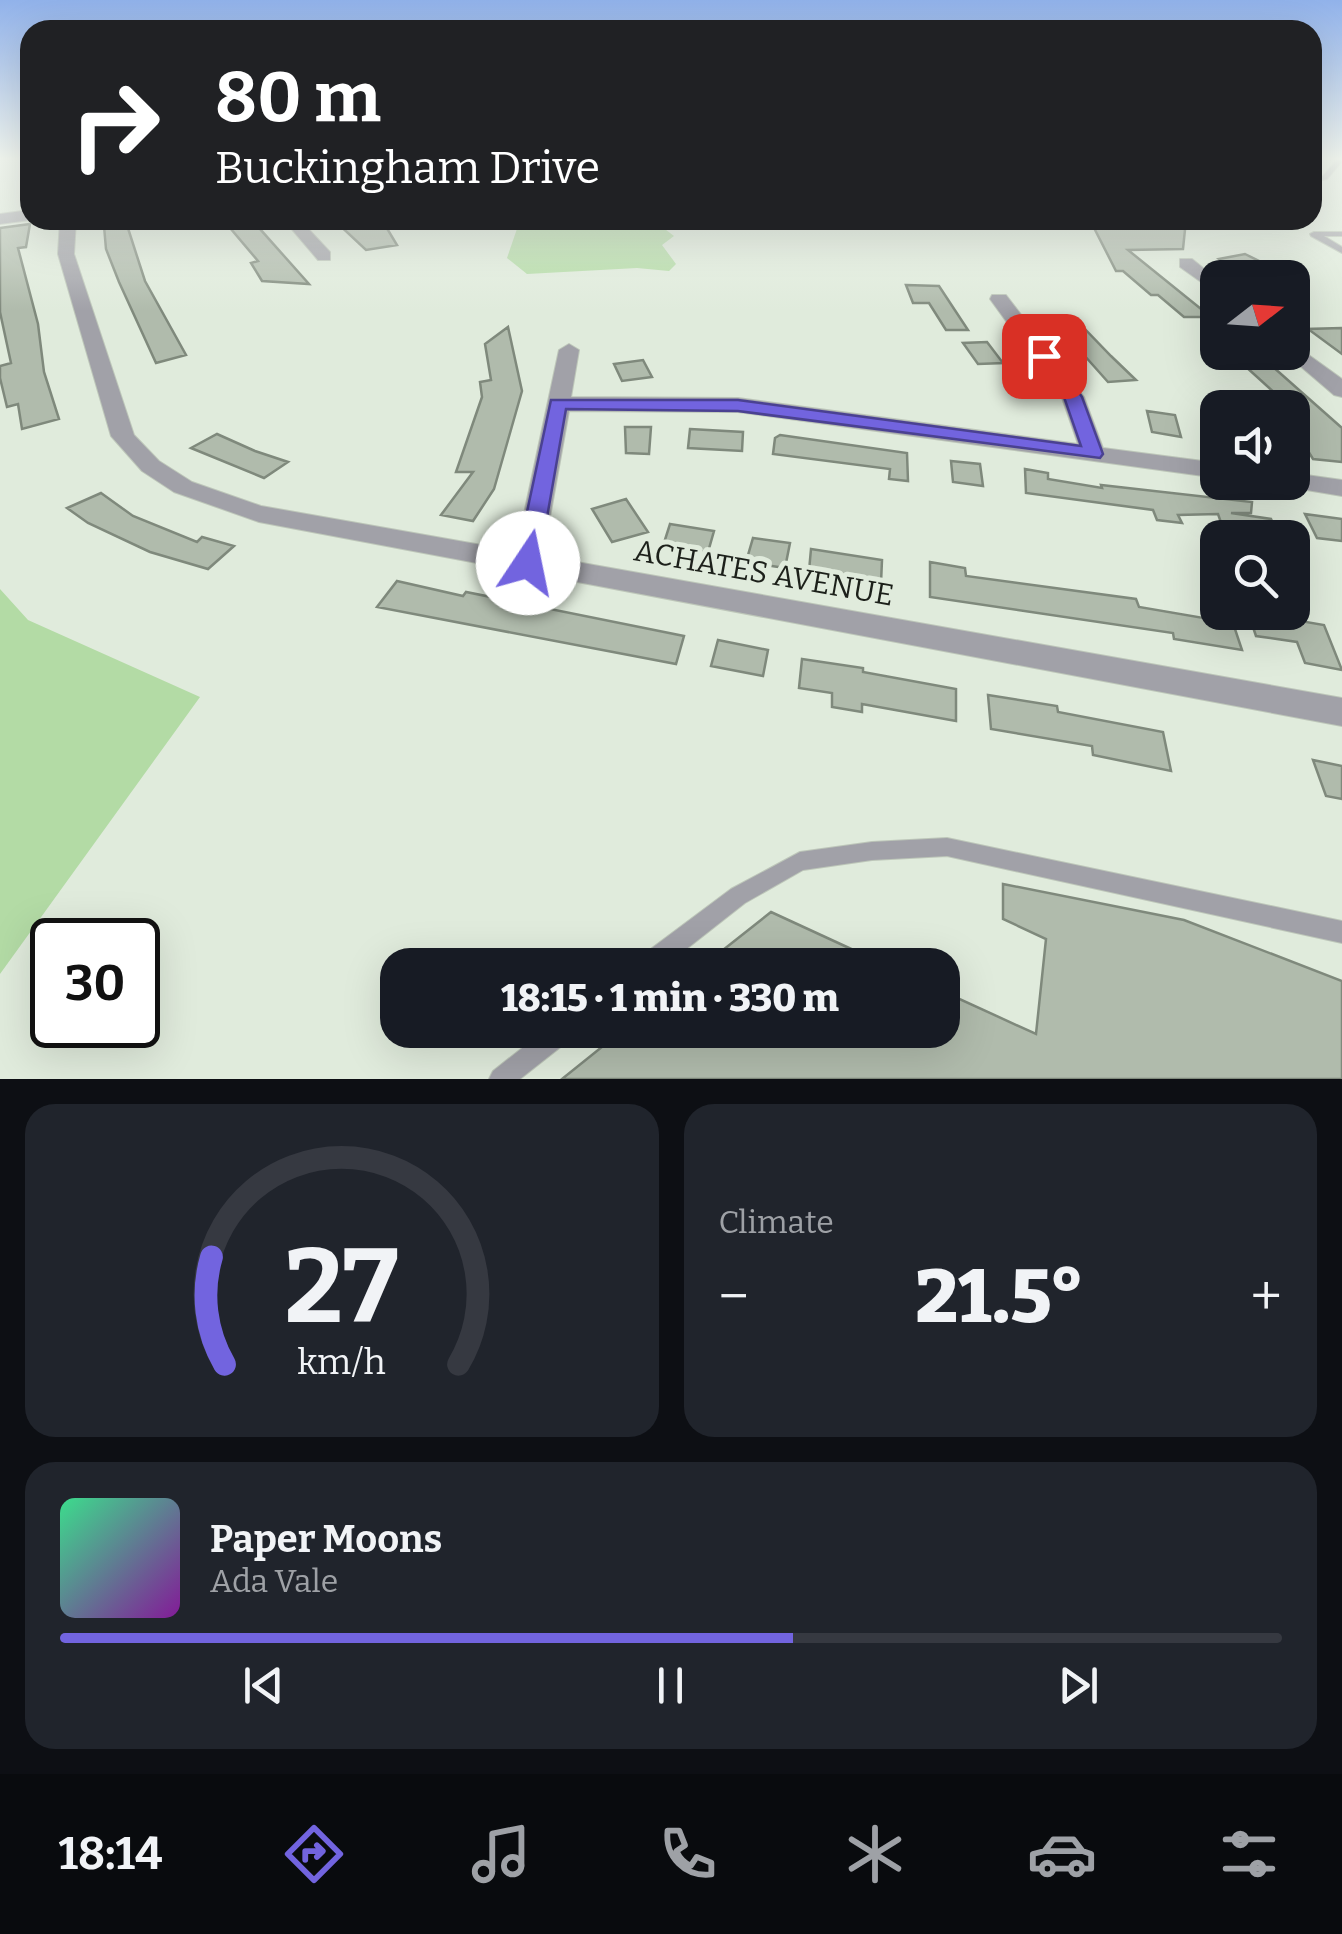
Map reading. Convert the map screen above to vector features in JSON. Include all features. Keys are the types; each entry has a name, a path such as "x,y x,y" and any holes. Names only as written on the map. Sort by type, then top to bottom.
{"street":[{"name":"ACHATES AVENUE","path":"67,230 66,254 113,410 136,456 157,473 213,501 259,514 1342,712"},
{"path":"301,230 324,256"},
{"path":"1186,263 1200,274"},
{"path":"999,299 1028,332 1073,397 1093,454"},
{"path":"528,563 569,350"},
{"path":"1310,364 1342,390"},
{"path":"558,404 738,405 1200,469"},
{"path":"1310,484 1342,488"}],"lane":[{"path":"1339,248 1314,234 1342,234"},
{"path":"670,948 738,896 800,861 928,848 965,851 1342,932"},
{"path":"501,1079 541,1048"}],"green space":[{"path":"517,230 666,230 674,236 662,245 676,264 669,271 637,268 527,274 507,258"},
{"path":"0,589 28,620 200,697 40,918 30,918 30,932 0,974"}],"building":[{"path":"20,225 20,230 29,230 26,247 18,248 38,324 44,372 59,419 22,429 18,404 7,407 0,378 0,366 11,363 0,312 0,228"},
{"path":"104,230 129,230 145,281 186,355 156,363 106,249"},
{"path":"232,230 261,230 309,284 262,281 251,263 258,261"},
{"path":"345,230 388,230 397,245 366,250"},
{"path":"1095,230 1185,230 1183,249 1128,250 1200,308 1200,317 1184,317 1123,271 1116,271"},
{"path":"1245,254 1257,260 1220,260"},
{"path":"906,285 939,286 968,330 946,330 929,303 913,303"},
{"path":"1082,326 1136,380 1108,382 1059,327"},
{"path":"508,327 522,391 494,489 473,521 441,515 473,472 456,472 482,397 480,382 491,380 485,344"},
{"path":"1342,328 1342,354 1310,330"},
{"path":"987,342 1003,363 978,364 963,343"},
{"path":"643,360 652,377 622,381 614,364"},
{"path":"1249,370 1277,370 1299,390 1271,390"},
{"path":"1310,400 1342,428 1342,462 1313,459"},
{"path":"1147,411 1175,415 1181,437 1152,432"},
{"path":"625,427 651,427 649,454 626,453"},
{"path":"690,429 743,432 742,451 688,448"},
{"path":"217,434 288,462 264,478 191,448"},
{"path":"780,435 907,453 908,481 889,479 890,469 773,454 775,438"},
{"path":"951,461 980,464 983,486 953,482"},
{"path":"1025,469 1048,473 1048,479 1102,488 1101,485 1200,496 1200,500 1252,502 1251,513 1231,513 1271,520 1220,520 1218,514 1178,515 1182,523 1157,520 1153,510 1026,493"},
{"path":"101,493 133,516 197,542 202,537 234,546 208,569 150,552 88,523 67,508"},
{"path":"626,499 648,532 612,542 592,509"},
{"path":"1305,514 1342,519 1342,541 1317,538"},
{"path":"670,524 714,531 708,552 663,546"},
{"path":"753,538 790,543 785,568 746,562"},
{"path":"811,549 882,560 881,583 809,571"},
{"path":"930,562 965,568 966,576 1136,599 1139,607 1200,617 1200,630 1235,630 1242,650 1174,639 1173,633 930,597"},
{"path":"397,581 684,636 676,664 377,607"},
{"path":"1310,623 1324,625 1342,670 1305,663 1297,642 1256,636 1254,630 1310,630"},
{"path":"718,640 768,650 763,676 711,666"},
{"path":"802,659 956,689 956,721 862,704 862,712 832,707 832,693 799,688"},
{"path":"988,695 1057,706 1058,712 1163,732 1171,771 1093,755 1092,746 991,729"},
{"path":"1313,760 1342,766 1342,799 1326,796"},
{"path":"1003,884 1184,920 1342,981 1342,1079 562,1079 601,1048 960,1048 960,999 1036,1034 1046,939 1003,919"},
{"path":"771,912 849,948 725,948"}],"route":[{"path":"528,563 558,404 738,405 1093,454 1082,415 1044,356"}]}
